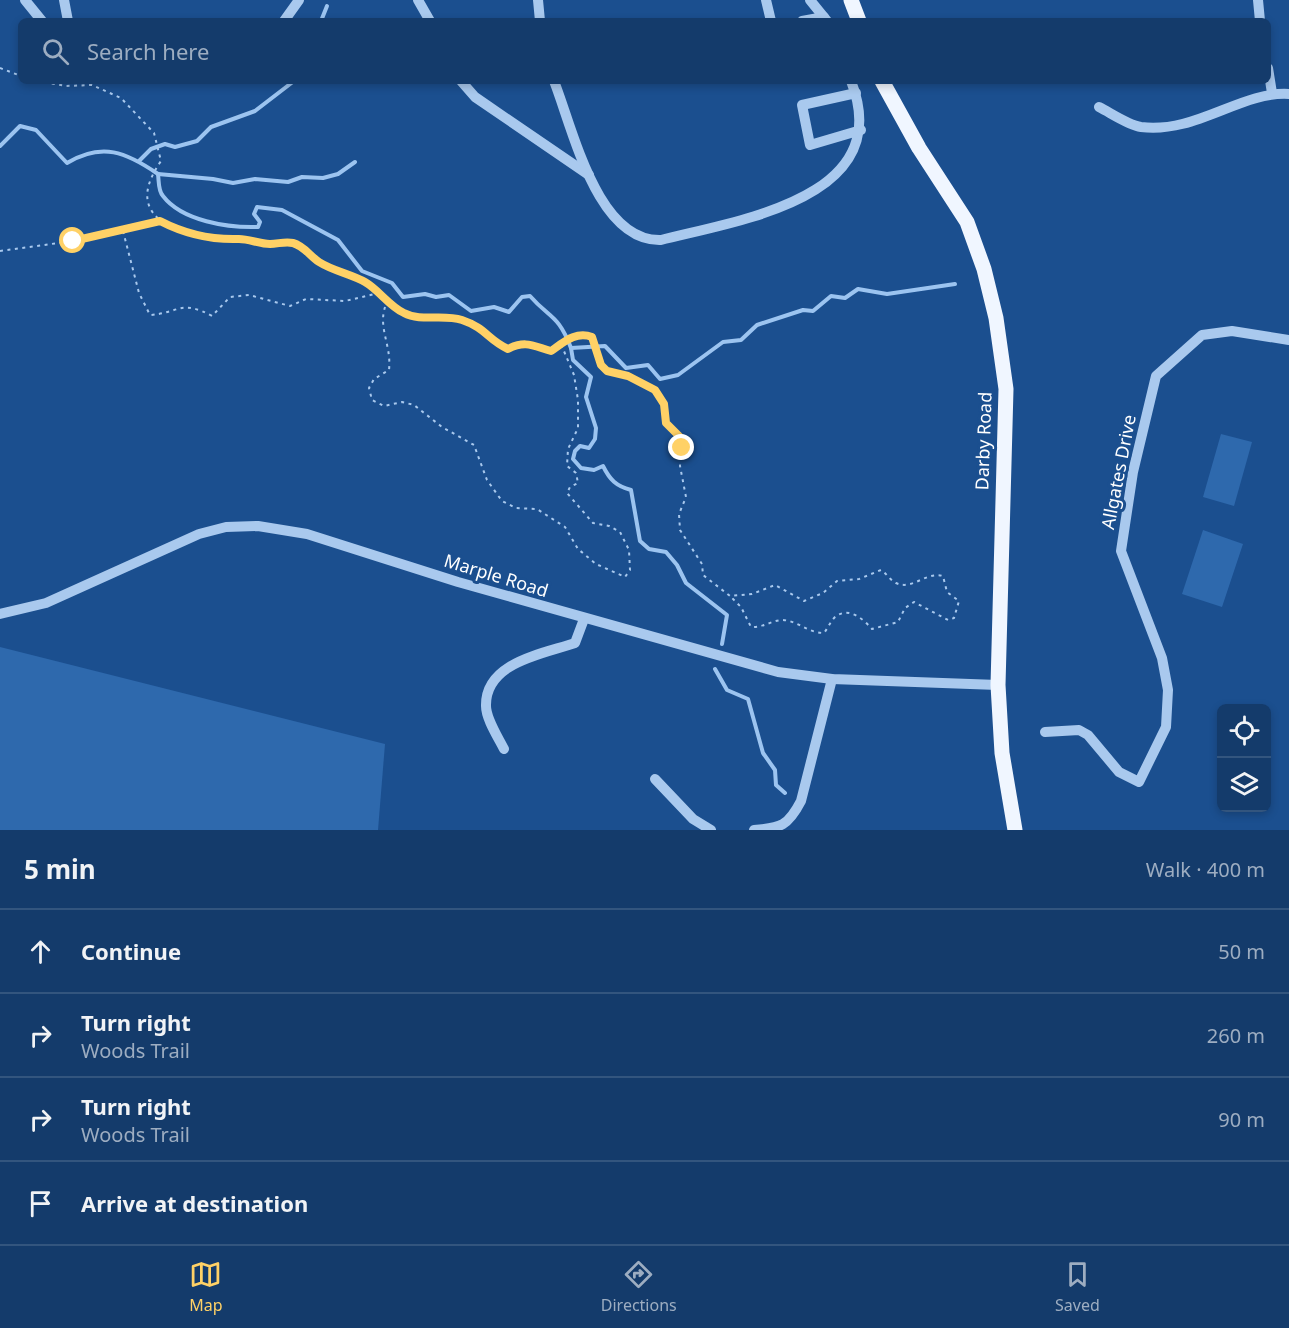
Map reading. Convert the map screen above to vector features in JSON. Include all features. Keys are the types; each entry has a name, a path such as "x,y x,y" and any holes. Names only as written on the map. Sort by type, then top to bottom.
{"main road":[{"path":"851,0 858,18"},
{"name":"Darby Road","path":"884,84 919,148 967,222 984,269 996,318 1006,388 997,626 998,685 1002,753 1015,830"}],"street":[{"path":"25,0 40,18"},
{"path":"64,0 67,18"},
{"path":"286,18 299,0"},
{"path":"418,0 428,18"},
{"path":"538,0 540,18"},
{"path":"766,0 770,18"},
{"path":"810,0 824,18"},
{"path":"1257,0 1260,18"},
{"path":"464,84 475,97 590,175"},
{"path":"555,84 597,196 615,221 651,241 779,210 822,185 842,166 855,148 861,130 860,110 852,84"},
{"path":"1271,84 1272,93"},
{"path":"856,93 802,105 810,145 861,130"},
{"path":"1099,107 1139,127 1173,126 1210,116 1272,93 1289,94"},
{"name":"Allgates Drive","path":"1045,732 1078,730 1088,735 1119,771 1139,782 1166,727 1168,690 1162,658 1121,551 1133,472 1156,376 1202,335 1232,331 1289,340"},
{"name":"Marple Road","path":"0,614 46,603 199,534 240,526 281,528 584,619 778,672 832,679 998,685"},
{"path":"504,749 486,707 490,683 503,669 575,643 584,619"},
{"path":"754,830 778,828 792,818 801,801 832,679"},
{"path":"655,779 693,819 711,830"}],"path":[{"path":"0,68 18,75"},
{"path":"54,84 92,85 107,90 121,98 154,133 161,161 150,177 146,194 151,210 160,221 183,233 228,241 240,239 272,244 296,243 320,262 337,269 348,277 364,281 401,312 414,317 433,316 459,319 482,327 498,344 508,349 519,343 531,342 551,351 576,335 592,337 601,365 607,371 642,382 655,390 664,404 666,423 682,439 680,466 686,496 679,514 680,530 702,564 703,575 741,607 751,627 759,628 781,620 790,621 814,633 824,633 837,616 849,613 857,615 872,629 897,622 905,608 914,602 948,620 954,618 959,601 947,592 943,576 934,573 907,586 897,584 881,570 859,579 837,581 823,593 804,601 775,585 752,594 730,596"},
{"path":"0,251 123,231 160,221"},
{"path":"123,231 136,285 150,315 162,314 184,306 212,316 230,297 249,295 290,306 306,299 345,301 379,293"},
{"path":"388,300 381,313 383,331 390,352 388,370 374,379 369,388 372,400 384,406 402,402 414,405 442,426 474,445 487,480 502,501 516,508 537,509 565,527 578,549 596,564 625,577 630,570 630,550 620,532 609,526 593,523 567,493 570,487 578,483 576,474 567,466 568,449 578,428 578,400 574,375 562,344"}],"shaded area":[{"path":"1221,434 1252,442 1234,506 1203,497"},
{"path":"1203,530 1243,544 1222,607 1182,594"},
{"path":"0,647 385,744 378,830 0,830"}],"waterway":[{"path":"322,18 327,6"},
{"path":"139,161 151,149 165,144 175,147 197,141 211,127 255,111 290,84"},
{"path":"0,146 20,126 36,130 67,163 91,153 103,151 124,155 158,174 160,191 171,205 206,221 233,226 258,227 260,222 254,214 257,207 282,210 338,240 362,271 392,283 403,297 425,294 436,297 449,295 471,311 494,307 509,312 522,297 530,296 558,323 571,348 605,346 626,368 648,365 660,379 678,375 723,342 741,340 757,325 803,310 813,311 831,296 845,298 858,289 887,294 955,284"},
{"path":"158,174 233,183 255,179 288,182 302,177 323,178 338,174 355,162"},
{"path":"571,348 573,360 591,377 586,397 596,428 595,439 589,448 580,446 575,451 573,459 581,468 594,470 603,466 614,482 631,490 640,541 649,549 666,552 677,565 686,583 727,615 722,644"},
{"path":"715,669 727,690 748,699 763,753 775,770 776,785 785,793"}],"route":[{"path":"73,241 160,221 183,233 228,241 240,239 272,244 296,243 320,262 337,269 348,277 364,281 401,312 414,317 433,316 459,319 482,327 498,344 508,349 519,343 531,342 551,351 576,335 592,337 601,365 607,371 628,376 655,390 664,404 666,423 682,439 682,448"}]}
